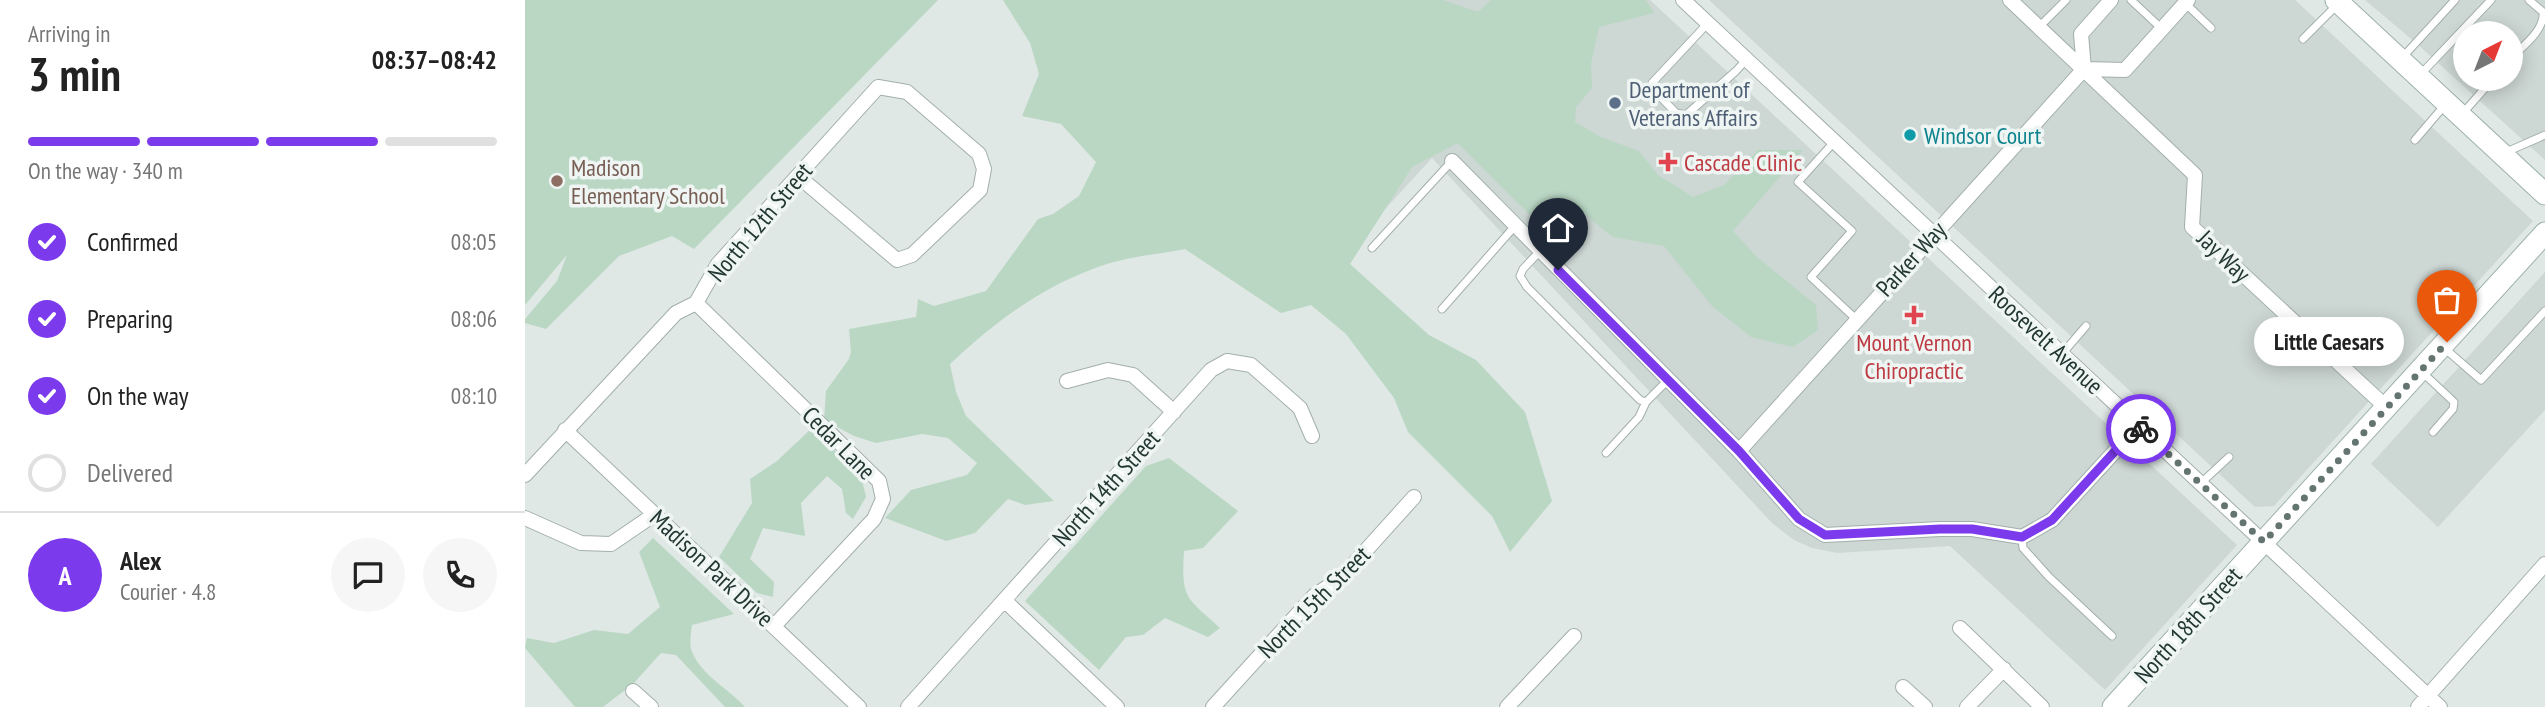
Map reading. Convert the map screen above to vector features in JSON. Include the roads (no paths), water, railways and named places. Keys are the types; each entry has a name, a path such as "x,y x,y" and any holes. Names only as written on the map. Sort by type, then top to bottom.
{"street":[{"name":"Roosevelt Avenue","path":"1683,0 2264,542 2423,702 2440,707"},
{"name":"Jay Way","path":"2010,0 2195,175 2192,227 2387,408"},
{"path":"2111,0 2081,34 2084,69 2125,70 2187,2"},
{"path":"2338,1 2545,194"},
{"name":"Parker Way","path":"1739,451 2084,69"},
{"name":"North 12th Street","path":"525,475 676,313 696,303 718,264 878,87 907,92 979,154 984,169 980,190 912,255 897,260 798,176"},
{"path":"1452,161 1739,451 1799,519 1825,535 1917,528 1961,529 2022,537 2052,520 2138,426"},
{"name":"North 18th Street","path":"2113,707 2545,233"},
{"name":"Cedar Lane","path":"696,303 879,481 883,499 874,519 774,626"},
{"name":"North 14th Street","path":"908,707 1211,370 1227,361 1251,365 1300,408 1312,436"},
{"path":"1067,381 1108,370 1133,375 1174,412"},
{"name":"Madison Park Drive","path":"565,430 859,707"},
{"name":"North 15th Street","path":"1213,707 1314,596 1341,578 1414,497"},
{"path":"525,518 581,543 611,544 655,514"},
{"path":"2423,702 2545,564"},
{"path":"1004,600 1117,707"},
{"path":"1959,628 2042,707"},
{"path":"1507,707 1574,636"},
{"path":"1967,707 2004,669"},
{"path":"1903,687 1925,707"},
{"path":"633,691 651,707"}],"lane":[{"path":"2039,27 2066,0"},
{"path":"2131,0 2162,29"},
{"path":"2400,60 2455,0"},
{"path":"2419,77 2491,0"},
{"path":"2523,45 2543,20 2543,12 2529,0"},
{"path":"2303,39 2338,1"},
{"path":"2187,2 2211,29"},
{"path":"1708,23 1652,83 1653,89 1677,113 1686,115 1696,108 1747,60"},
{"path":"2415,140 2477,91"},
{"path":"2502,154 2545,135"},
{"path":"1834,142 1798,182 1852,231 1811,277 1857,320"},
{"path":"1371,248 1452,161"},
{"path":"1442,309 1515,226"},
{"path":"1540,251 1523,269 1520,276 1523,281 1640,400 1646,401"},
{"path":"2442,346 2481,380 2545,312"},
{"path":"2061,354 2087,326"},
{"path":"2420,371 2453,402 2453,409 2433,432"},
{"path":"1606,453 1639,417 1646,401 1668,380"},
{"path":"2201,484 2229,457"},
{"path":"2022,537 2023,548 2049,577 2112,636"}],"place":[{"name":"Department of Veterans Affairs","path":"1615,103"},
{"name":"Windsor Court","path":"1910,135"},
{"name":"Cascade Clinic","path":"1668,162"},
{"name":"Madison Elementary School","path":"557,181"},
{"name":"Mount Vernon Chiropractic","path":"1914,315"},
{"name":"Little Caesars","path":"2447,342"}]}
